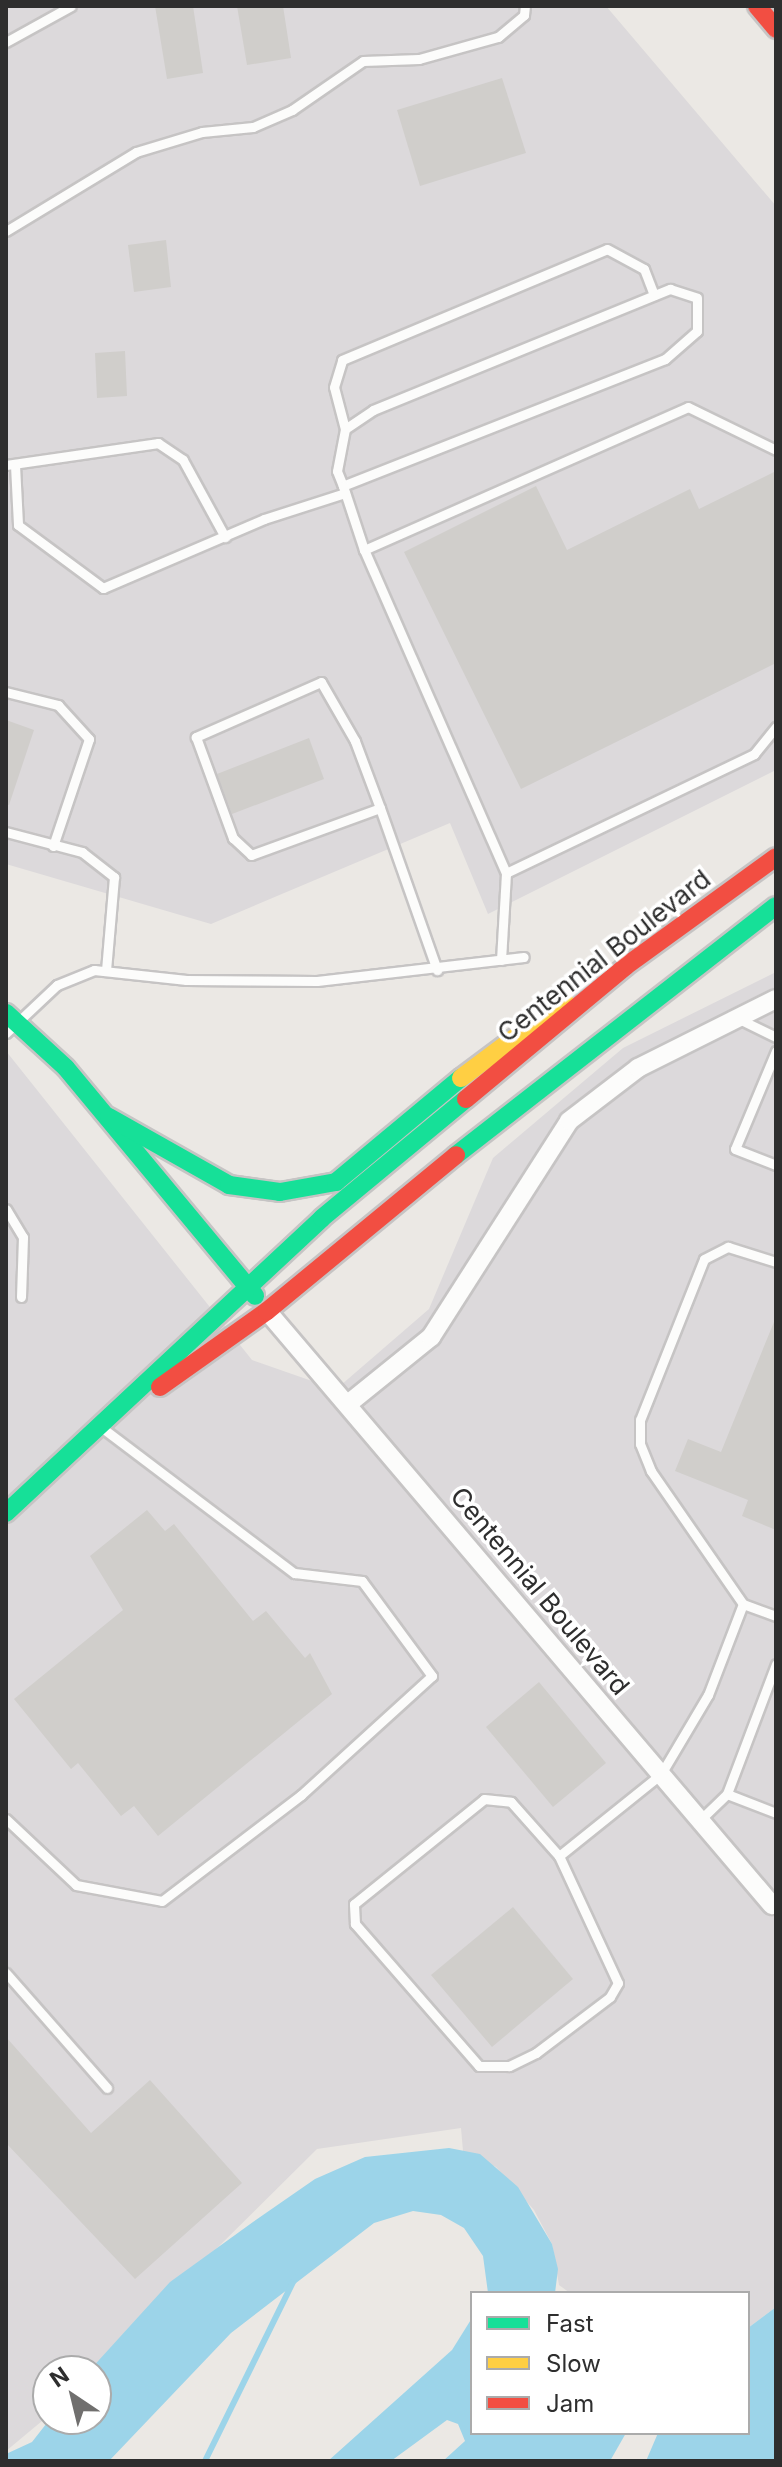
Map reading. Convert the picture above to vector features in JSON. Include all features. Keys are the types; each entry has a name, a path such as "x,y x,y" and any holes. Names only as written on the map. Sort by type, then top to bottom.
{"main road":[{"path":"757,6 776,29"},
{"name":"Centennial Boulevard","path":"102,1428 245,1285 626,966 776,857"},
{"path":"6,1513 102,1428 267,1311 568,1062 776,906"},
{"path":"109,1117 229,1185 280,1192 336,1182 531,1020 626,966"},
{"name":"Centennial Boulevard","path":"10,1023 109,1117 267,1311"}],"street":[{"path":"348,1404 431,1337 569,1121 627,1075 776,999"},
{"name":"Centennial Boulevard","path":"267,1311 772,1905"}],"lane":[{"path":"6,42 71,6"},
{"path":"6,231 136,152 202,132 253,127 292,110 363,61 419,59 498,37 524,15 525,6"},
{"path":"501,960 506,873 364,550 337,471 345,429 334,387 342,360 607,249 644,269 654,295"},
{"path":"225,537 183,460 158,443 11,465 18,525 103,588 665,359 697,331 697,298 670,289 373,410 345,429"},
{"path":"364,550 688,407 776,450"},
{"path":"380,808 251,855 233,838 196,737 321,682 355,741 380,808 437,970"},
{"path":"6,692 58,705 89,739 53,846"},
{"path":"506,873 754,754 776,727"},
{"path":"6,832 82,852 114,877 106,971"},
{"path":"10,1023 74,975 106,971 186,980 317,981 437,970 524,957"},
{"path":"737,1018 776,1037"},
{"path":"776,1051 735,1149 776,1165"},
{"path":"6,1209 23,1237 21,1297"},
{"path":"776,1262 728,1247 704,1259 640,1420 640,1444 651,1471 743,1604 776,1616"},
{"path":"6,1819 76,1885 162,1901 301,1795 432,1676 362,1581 294,1573 102,1428"},
{"path":"559,1856 661,1774 708,1695 743,1604"},
{"path":"700,1820 727,1794 776,1664"},
{"path":"727,1794 776,1813"},
{"path":"484,1799 511,1802 559,1856 618,1983 610,1997 536,2053 509,2066 479,2066 355,1924 354,1904 484,1799"},
{"path":"6,1973 107,2088"}],"shaded area":[{"path":"6,6 606,6 776,206 776,770 488,914 450,823 211,924 6,864"},
{"path":"776,972 776,2307 750,2326 750,2291 567,2291 559,2285 552,2244 534,2210 496,2167 463,2151 461,2128 317,2149 109,2355 32,2355 32,2429 6,2451 6,1051 252,1360 312,1381 326,1398 429,1309 493,1158 623,1048"}],"water":[{"path":"449,2148 480,2154 518,2187 552,2244 558,2269 555,2291 488,2291 483,2256 464,2228 441,2215 413,2211 374,2223 231,2333 109,2461 6,2461 6,2454 32,2442 37,2435 112,2435 112,2355 104,2355 170,2282 315,2179 365,2157"},
{"path":"776,2307 776,2461 646,2461 657,2435 750,2435 750,2326"},
{"path":"470,2321 470,2435 625,2435 610,2461 443,2461 465,2441 458,2424 447,2420 391,2461 328,2461 452,2350"}],"building":[{"path":"155,6 193,6 203,73 167,79"},
{"path":"237,6 283,6 291,58 247,65"},
{"path":"502,78 526,153 420,186 397,110"},
{"path":"166,240 171,287 134,292 128,245"},
{"path":"125,351 127,396 97,398 95,353"},
{"path":"776,471 776,663 521,789 404,552 536,486 567,550 690,489 699,509"},
{"path":"6,720 34,730 9,805 6,804"},
{"path":"309,738 324,779 232,814 217,774"},
{"path":"776,1317 776,1530 742,1516 748,1500 675,1471 688,1439 721,1452"},
{"path":"147,1510 165,1531 174,1524 253,1621 266,1611 305,1658 310,1653 332,1694 158,1836 134,1806 121,1816 78,1763 71,1769 14,1699 123,1610 90,1556"},
{"path":"539,1682 606,1763 553,1807 486,1727"},
{"path":"513,1907 573,1979 492,2047 431,1975"},
{"path":"6,2037 91,2133 150,2080 242,2183 135,2279 6,2143"}],"waterway":[{"path":"205,2461 295,2278"}],"traffic: fast":[{"path":"456,1155 776,906"},
{"path":"6,1013 66,1068 255,1296"},
{"path":"109,1117 229,1185 280,1192 336,1182 461,1078"},
{"path":"6,1513 322,1218 466,1099"}],"traffic: slow":[{"path":"461,1078 564,1001"}],"traffic: jam":[{"path":"757,6 776,29"},
{"path":"466,1099 626,966 776,857"},
{"path":"160,1387 267,1311 456,1155"}]}
